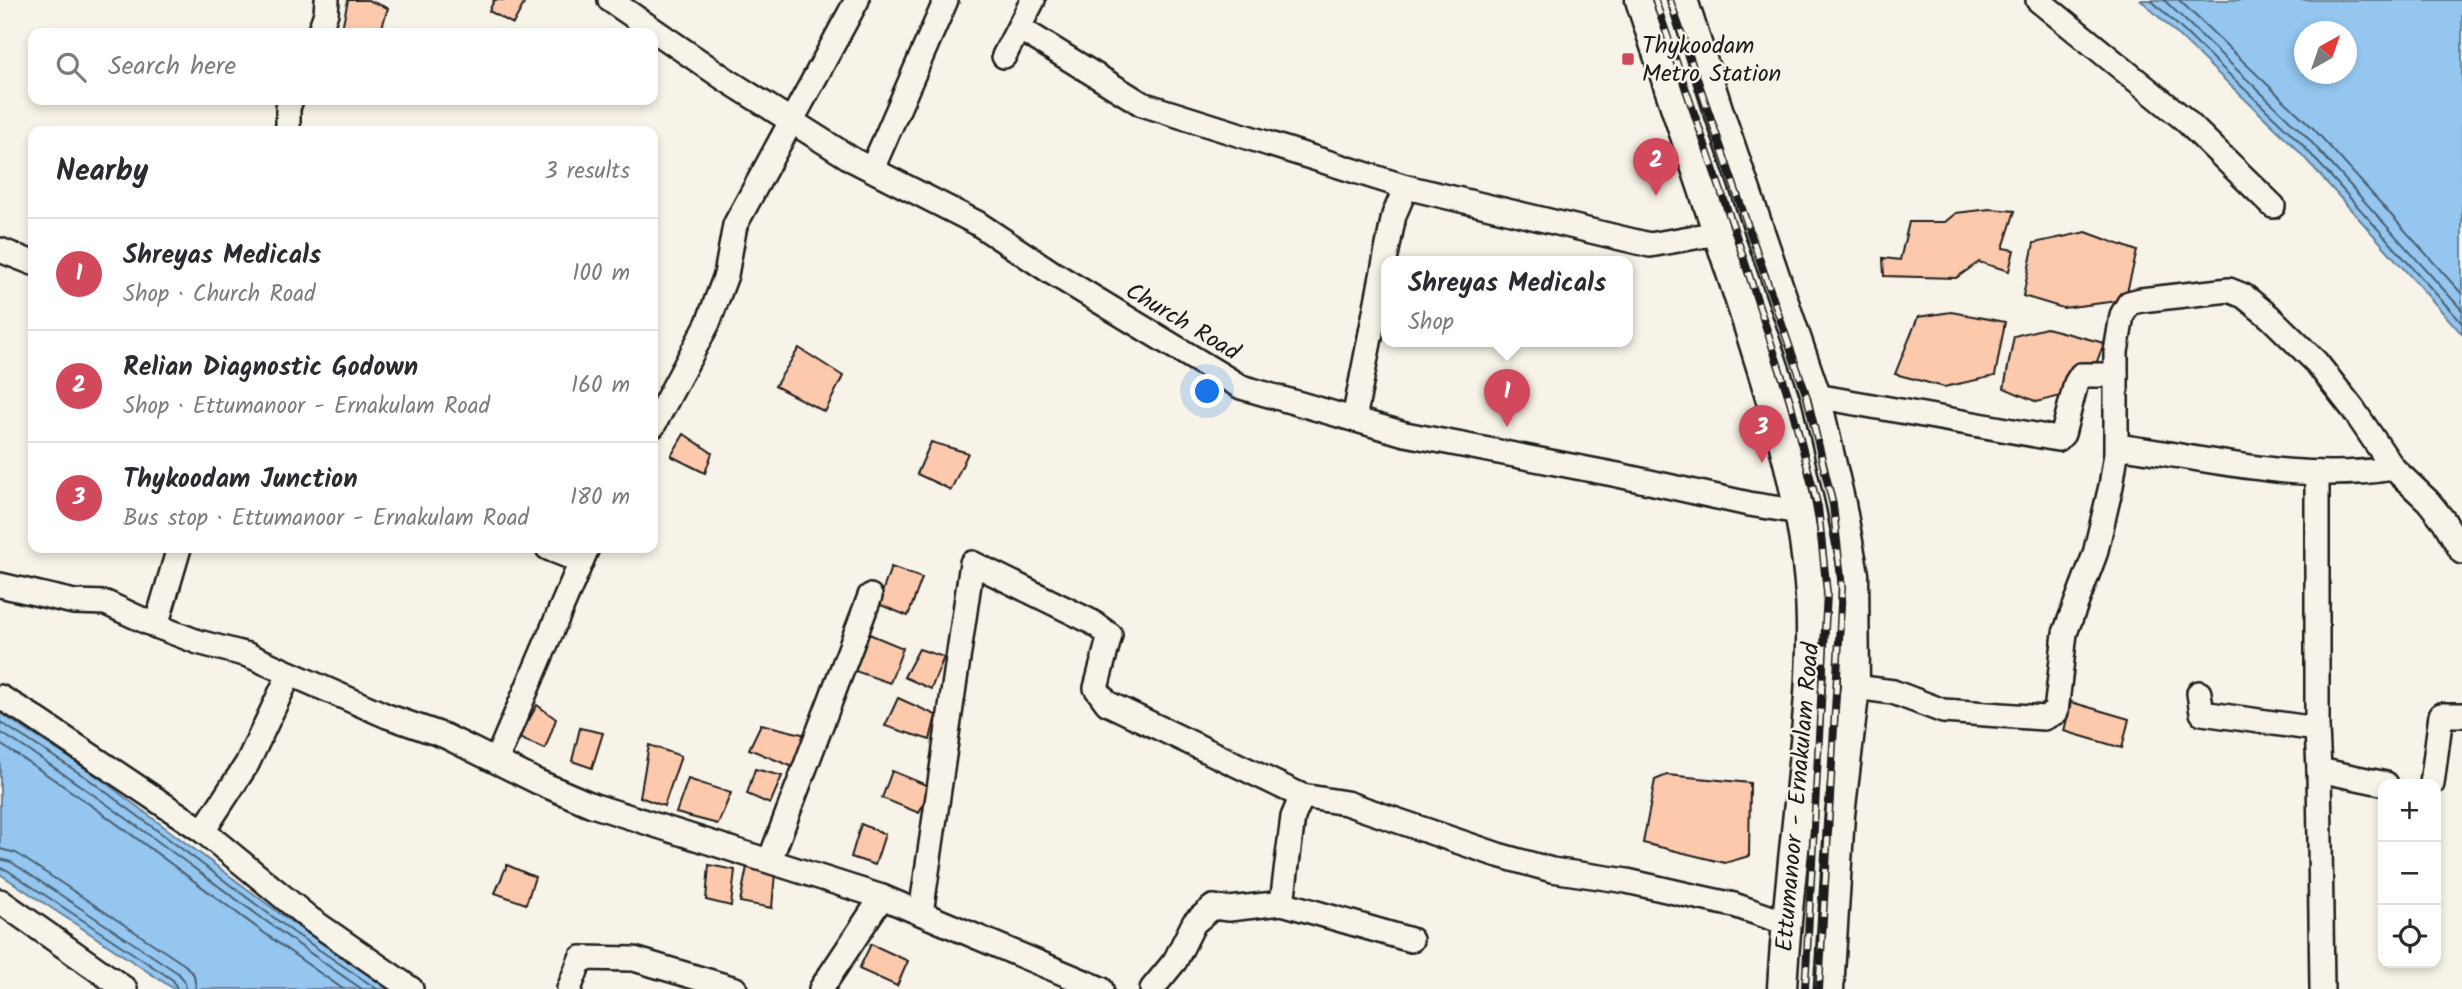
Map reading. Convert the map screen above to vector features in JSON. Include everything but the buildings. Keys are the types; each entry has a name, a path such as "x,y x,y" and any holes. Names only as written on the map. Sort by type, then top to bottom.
{"main road":[{"name":"Ettumanoor - Ernakulam Road","path":"1640,0 1776,415 1800,512 1812,634 1809,699 1786,923 1782,989"},
{"path":"1684,0 1719,112 1816,396 1854,574 1855,687 1837,853 1829,989"},
{"path":"1795,848 1837,853"}],"street":[{"path":"321,28 327,0"},
{"name":"Church Road","path":"611,0 651,28"},
{"path":"658,417 708,323 726,275 735,225 857,0"},
{"path":"872,169 946,0"},
{"path":"1004,55 1033,0"},
{"path":"2038,0 2184,119 2273,206"},
{"path":"1019,27 1142,104 1406,187 1650,245 1718,233"},
{"name":"Church Road","path":"658,33 724,79 872,169 977,223 1051,272 1241,387 1405,434 1800,512"},
{"path":"288,126 290,105"},
{"path":"1386,256 1394,215 1406,187"},
{"path":"0,250 28,261"},
{"path":"1354,419 1381,281"},
{"path":"1855,687 1893,692 1943,711 2044,718 2056,712 2065,633 2103,527 2116,446 2116,352 2122,315 2129,303 2140,300 2229,290 2244,296 2316,362 2353,409 2393,468 2428,500 2462,552"},
{"path":"1816,396 2058,439 2063,434 2076,383 2081,375 2116,375"},
{"path":"2116,446 2268,470 2350,473 2393,468"},
{"path":"2317,472 2317,729 2322,989"},
{"path":"156,626 178,553"},
{"path":"496,761 583,554"},
{"path":"921,913 972,563 1091,622 1110,635 1096,688 1107,702 1302,796 1346,803 1498,855 1552,870 1626,881 1699,897 1734,905 1786,923"},
{"path":"0,585 74,602 106,603 198,642 248,655 387,716 445,736 592,805 882,897 1101,989"},
{"path":"770,860 870,596"},
{"path":"204,831 247,764 289,674"},
{"path":"2199,693 2202,713 2317,729"},
{"path":"0,697 204,831 310,919 411,989"},
{"path":"2433,779 2441,715 2462,715"},
{"path":"2319,770 2378,782"},
{"path":"1282,903 1293,817 1302,796"},
{"path":"821,989 882,897"},
{"path":"0,901 118,987"},
{"path":"1152,989 1175,961 1194,923 1213,907 1229,909 1282,903 1411,940"},
{"path":"569,989 581,958 634,959 735,989"}],"water":[{"path":"2141,0 2462,0 2462,334 2294,146"},
{"path":"0,713 91,772 298,927 390,989 174,989 0,874"}],"railway":[{"path":"1655,0 1790,401 1818,507 1827,593 1805,989"},
{"path":"1670,0 1807,397 1833,505 1842,588 1819,989"}],"place":[{"name":"Thykoodam Metro Station","path":"1628,59"},
{"name":"Relian Diagnostic Godown","path":"1656,196"},
{"name":"Shreyas Medicals","path":"1507,427"},
{"name":"Thykoodam Junction","path":"1762,463"}]}
